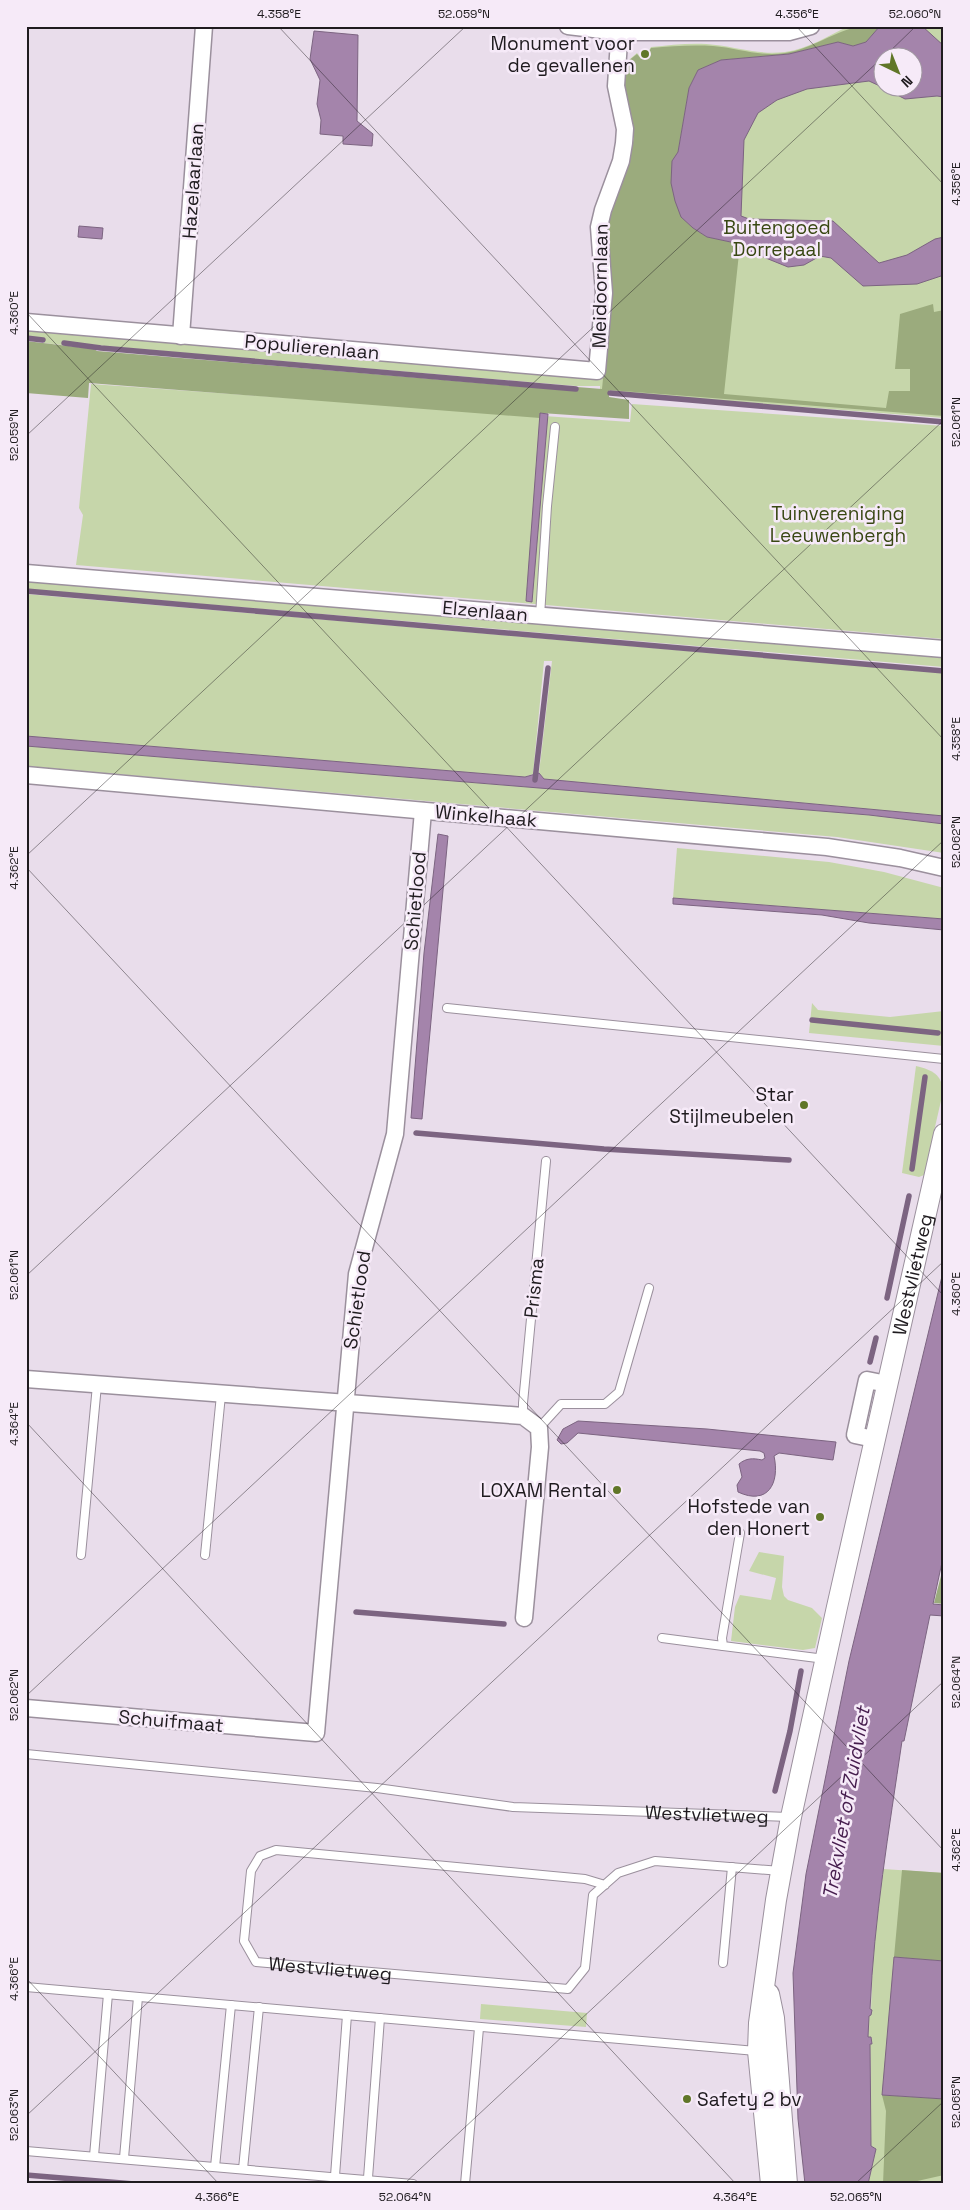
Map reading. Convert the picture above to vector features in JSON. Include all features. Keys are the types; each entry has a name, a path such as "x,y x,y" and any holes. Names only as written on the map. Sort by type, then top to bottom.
{"street":[{"name":"Hazelaarlaan","path":"181,336 204,26"},
{"path":"568,26 619,29 789,32 811,26"},
{"name":"Meidoornlaan","path":"597,371 604,294 599,227 605,203 621,161 625,129 616,86 619,29"},
{"name":"Populierenlaan","path":"26,322 597,371"},
{"name":"Elzenlaan","path":"26,573 944,649"},
{"name":"Winkelhaak","path":"26,775 828,847 900,858 944,868"},
{"name":"Schietlood","path":"316,1733 344,1402 357,1274 395,1134 423,810"},
{"name":"Westvlietweg","path":"779,2183 767,2051 759,2023 781,1871 791,1817 874,1439 944,1134"},
{"path":"26,1379 523,1416 538,1428 540,1447 524,1618"},
{"name":"Schuifmaat","path":"26,1708 316,1733"},
{"path":"767,2184 779,2183"}],"lane":[{"path":"540,616 547,506 555,428"},
{"path":"447,1008 944,1059"},
{"name":"Prisma","path":"523,1416 546,1161"},
{"path":"538,1428 561,1404 605,1404 619,1392 649,1288"},
{"path":"81,1555 97,1385"},
{"path":"205,1555 221,1395"},
{"path":"723,1646 722,1638 740,1533"},
{"path":"662,1638 826,1660"},
{"name":"Westvlietweg","path":"26,1754 377,1788 513,1807 791,1817"},
{"name":"Westvlietweg","path":"605,1885 585,1879 276,1850 260,1856 250,1871 244,1942 256,1962 568,1990 585,1968 593,1896 605,1885 618,1873 655,1861 781,1871"},
{"path":"723,1963 732,1868"},
{"path":"26,1987 479,2028 767,2051"},
{"path":"94,2156 108,1994"},
{"path":"124,2158 138,1997"},
{"path":"215,2167 231,2005"},
{"path":"243,2169 259,2007"},
{"path":"335,2176 347,2015"},
{"path":"368,2178 380,2018"},
{"path":"465,2184 479,2028"},
{"path":"26,2150 215,2167 368,2178 413,2184"}],"green space":[{"name":"Buitengoed Dorrepaal","path":"849,26 944,26 944,418 600,391 600,386 576,386 63,341 62,345 44,343 44,338 26,337 26,331 601,380 610,287 606,222 623,88 623,65 637,53 641,58 646,56 651,47 700,44 776,53 810,45"},
{"path":"880,26 866,42 853,46 838,42 789,54 721,60 698,70 689,88 678,152 672,161 681,217 707,237 740,244 724,394 886,408 889,391 910,391 910,369 895,369 900,314 933,304 934,312 944,310 944,416 609,390 609,397 629,400 629,419 541,413 540,418 89,383 88,398 26,393 26,341 94,349 97,351 577,391 577,387 602,389 612,287 607,223 623,181 634,138 624,88 623,65 637,54 641,59 646,57 651,48 713,46 767,54 785,53 804,48 851,28"},
{"name":"Tuinvereniging Leeuwenbergh","path":"91,384 630,422 632,404 944,426 944,639 76,565 83,515 79,508"},
{"path":"26,580 944,657 944,667 26,589"},
{"path":"26,594 944,673 944,816 544,779 539,773 552,661 544,661 533,774 525,777 26,736"},
{"path":"26,746 869,815 944,824 944,853 837,837 26,766"},
{"path":"677,848 829,862 884,872 944,888 944,919 673,898"},
{"path":"812,1003 818,1010 890,1017 944,1011 944,1046 809,1033"},
{"path":"916,1066 927,1069 935,1074 941,1081 943,1092 924,1175 919,1177 902,1173"},
{"path":"759,1552 784,1556 782,1587 784,1596 788,1600 812,1608 822,1618 815,1648 803,1650 731,1641 735,1607 740,1595 771,1600 776,1578 749,1571"},
{"path":"944,1564 944,1604 934,1603"},
{"path":"883,1869 944,1873 944,2184 868,2184 876,2149 871,2146 870,2044 872,2044 871,2038 868,2037 869,2015 871,2010 873,1948"},
{"path":"902,1870 944,1873 944,1961 894,1957"},
{"path":"481,2004 587,2013 586,2027 480,2019"},
{"path":"882,2095 944,2099 944,2175 904,2184 883,2184 886,2111"}],"water":[{"path":"880,26 922,26 944,46 944,97 922,97 922,48 872,48 872,82 869,81 807,89 777,100 758,113 744,140 741,216 749,219 833,221 879,263 907,255 935,239 944,237 944,275 917,284 863,286 831,258 820,256 804,265 788,267 751,252 740,244 707,237 681,217 671,183 672,161 678,152 689,88 698,70 721,60 789,54 838,42 853,46 866,42"},
{"path":"314,31 358,35 357,121 373,134 372,146 343,144 343,136 320,134 321,120 317,104 320,80 310,59"},
{"path":"79,226 103,228 102,239 78,237"},
{"path":"540,413 548,414 532,602 526,601"},
{"path":"26,736 525,777 539,773 544,779 944,816 944,824 869,815 26,746"},
{"path":"438,834 448,836 422,1119 411,1118 424,953"},
{"path":"673,898 944,919 944,930 869,923 822,915 673,904"},
{"name":"Trekvliet of Zuidvliet","path":"944,1268 944,1553 933,1604 944,1605 944,1616 930,1615 904,1741 902,1741 883,1875 875,1942 870,2009 872,2010 869,2016 868,2037 871,2037 872,2044 870,2044 871,2146 876,2149 868,2184 805,2184 798,2119 793,1973 806,1874 849,1661"},
{"path":"578,1421 707,1429 836,1442 833,1460 779,1453 774,1456 775,1475 773,1483 764,1494 748,1496 738,1492 737,1485 742,1477 739,1464 750,1459 762,1460 765,1458 764,1453 760,1451 578,1433 567,1443 561,1444 557,1440 563,1429"},
{"path":"894,1957 944,1961 944,2099 882,2095"}],"waterway":[{"path":"26,338 43,340"},
{"path":"64,343 101,348 576,389"},
{"path":"610,393 944,422"},
{"path":"26,591 944,671"},
{"path":"535,780 548,668"},
{"path":"812,1020 938,1033"},
{"path":"912,1169 925,1077"},
{"path":"416,1133 604,1149 789,1160"},
{"path":"887,1298 909,1196"},
{"path":"870,1362 876,1338"},
{"path":"356,1612 504,1624"},
{"path":"775,1791 790,1731 801,1671"},
{"path":"26,2175 134,2184"}],"place":[{"name":"Monument voor de gevallenen","path":"645,54"},
{"name":"Star Stijlmeubelen","path":"804,1105"},
{"name":"LOXAM Rental","path":"617,1490"},
{"name":"Hofstede van den Honert","path":"820,1517"},
{"name":"Safety 2 bv","path":"687,2099"}]}
